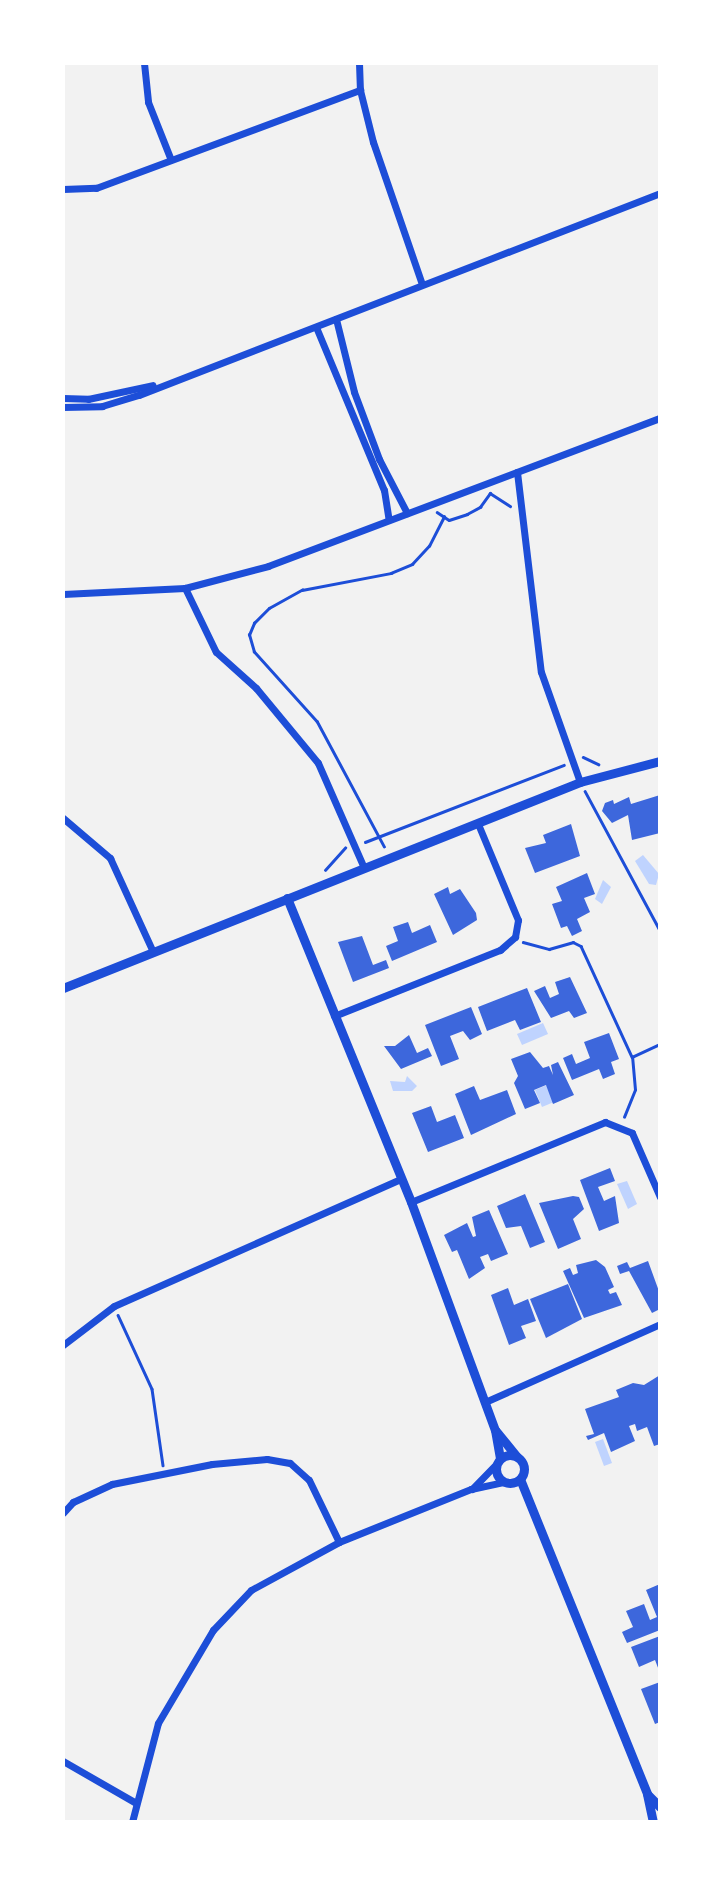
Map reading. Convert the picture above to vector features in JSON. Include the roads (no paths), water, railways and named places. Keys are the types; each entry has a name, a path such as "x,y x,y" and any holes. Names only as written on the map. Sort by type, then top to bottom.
{"street":[{"path":"144,63 148,102 171,160"},
{"path":"359,63 360,90 373,142 422,284"},
{"path":"63,189 96,188 360,90"},
{"path":"63,407 102,406 316,327 660,193"},
{"path":"336,319 354,392 379,459 407,513"},
{"path":"316,327 384,490 389,520"},
{"path":"63,398 88,399 157,385"},
{"path":"63,594 185,588 268,566 660,418"},
{"path":"517,472 541,672 580,782"},
{"path":"185,588 216,652 256,688 311,753 364,868"},
{"path":"63,988 580,782 660,761"},
{"path":"63,818 92,839 117,867 153,952"},
{"path":"334,1016 500,950 515,937 518,920 478,824"},
{"path":"286,898 411,1202 485,1402 495,1430 498,1461 496,1474 528,1504"},
{"path":"411,1202 605,1122 632,1133 660,1197"},
{"path":"63,1345 114,1306 401,1179"},
{"path":"485,1402 660,1324"},
{"path":"495,1430 523,1464 520,1479 528,1504 647,1794 653,1822"},
{"path":"471,1489 498,1461 516,1456"},
{"path":"63,1513 73,1502 112,1484 165,1473 267,1459 290,1463 309,1480 339,1542"},
{"path":"132,1822 158,1723 212,1630 251,1590 339,1542 471,1489 520,1479"},
{"path":"63,1761 136,1803"},
{"path":"647,1794 660,1807"}],"water":[{"path":"643,855 659,874 656,885 649,884 635,861"},
{"path":"603,880 611,887 602,904 595,899"},
{"path":"543,1023 548,1034 522,1045 517,1034"},
{"path":"407,1076 417,1086 412,1091 393,1091 390,1081 405,1082"},
{"path":"547,1085 554,1102 542,1107 535,1090"},
{"path":"627,1181 637,1204 628,1209 617,1184"},
{"path":"603,1439 612,1463 604,1466 595,1442"}]}
